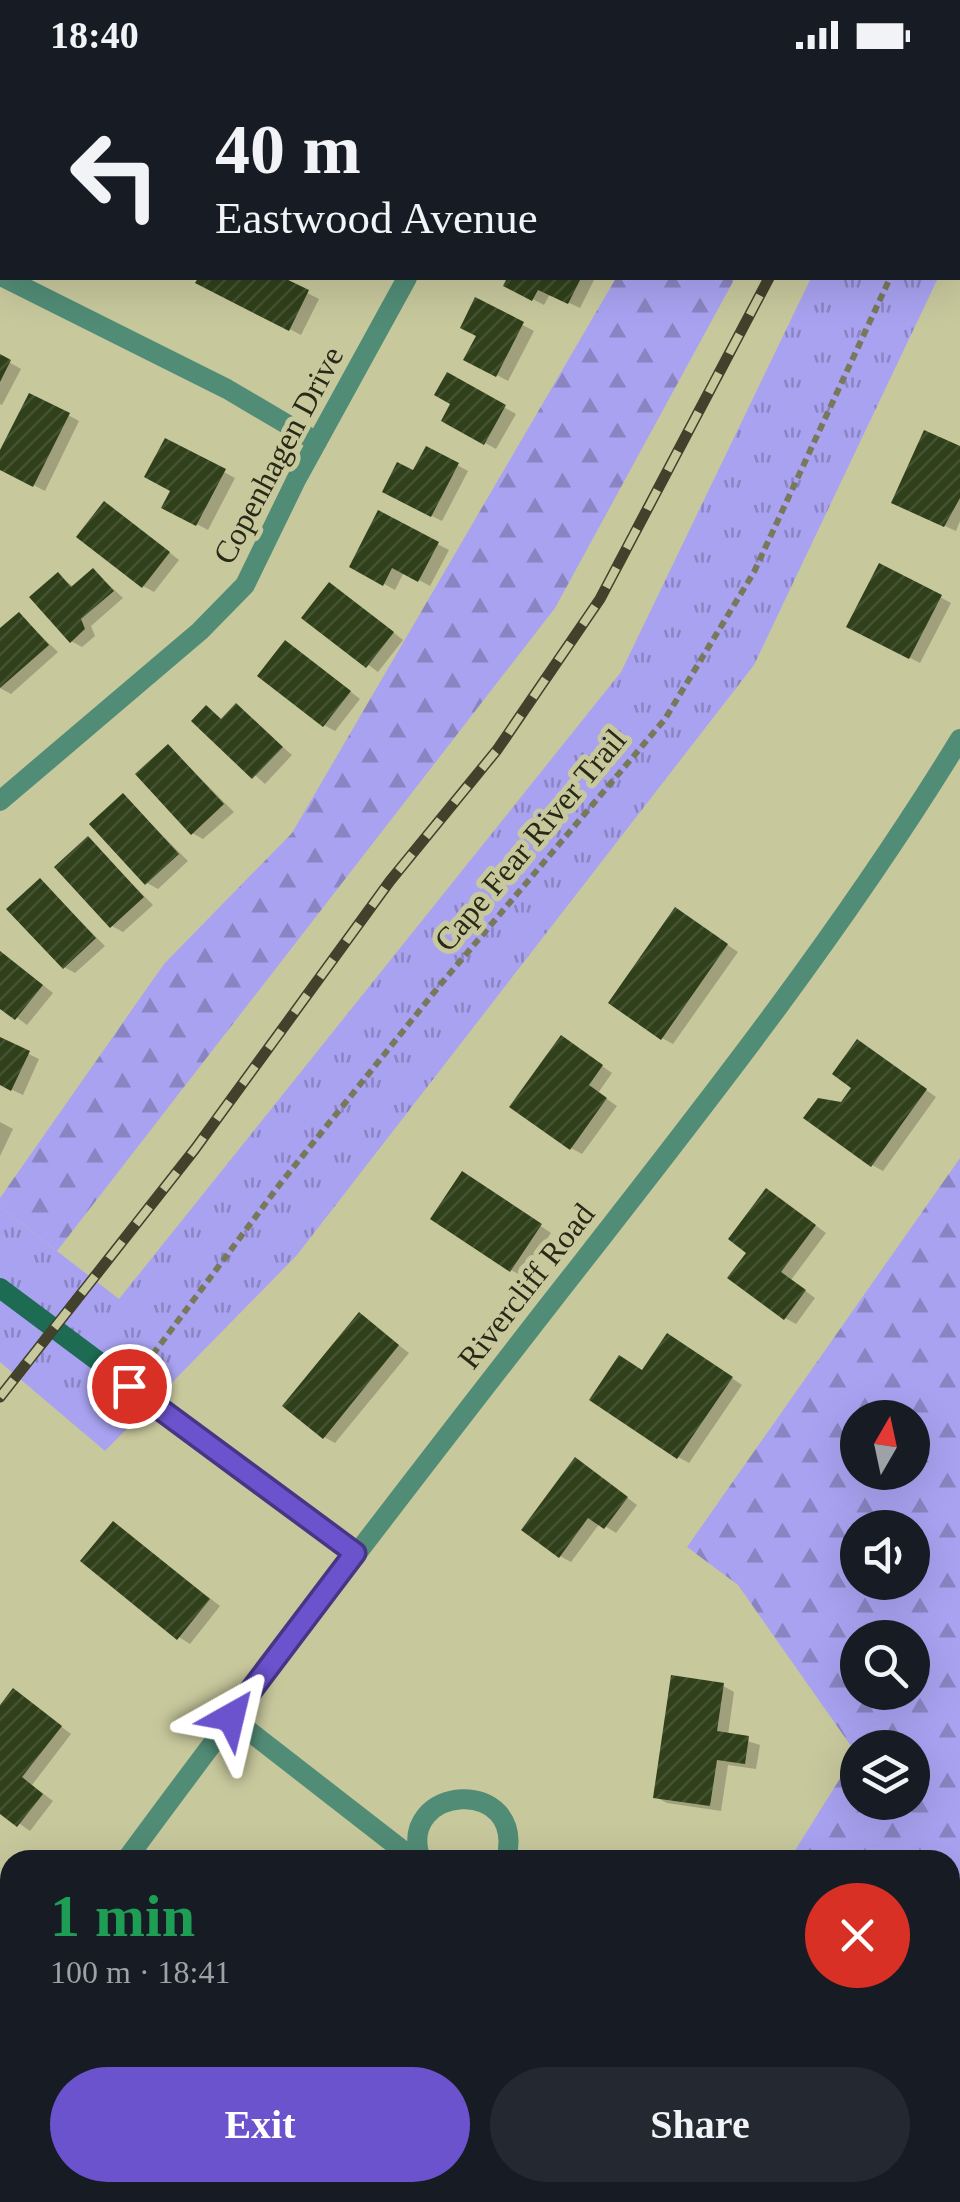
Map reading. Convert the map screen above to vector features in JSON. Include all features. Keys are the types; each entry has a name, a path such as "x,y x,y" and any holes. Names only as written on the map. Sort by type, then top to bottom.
{"street":[{"path":"11,280 226,389 318,442"},
{"name":"Copenhagen Drive","path":"0,802 200,631 245,585 406,280"},
{"name":"Rivercliff Road","path":"133,1850 355,1553 759,1036 914,814 960,739"},
{"path":"0,1288 355,1553"},
{"path":"231,1717 405,1850"},
{"path":"418,1850 422,1822 445,1801 461,1798 491,1806 502,1818 508,1832 507,1850"}],"path":[{"name":"Cape Fear River Trail","path":"129,1386 280,1184 440,985 665,719 746,587 889,280"}],"green space":[{"path":"615,280 734,280 555,608 57,1251 0,1207 0,1198 164,964 292,833"},
{"path":"810,280 937,280 754,665 297,1255 105,1451 0,1362 0,1207 119,1299 621,672"},
{"path":"960,1158 960,1850 795,1850 840,1779 840,1820 930,1820 930,1730 840,1730 738,1585 687,1547"}],"building":[{"path":"288,280 309,290 289,331 195,283"},
{"path":"506,280 580,280 568,304 538,290 532,301 503,286"},
{"path":"475,297 524,322 496,377 463,360 476,336 460,328"},
{"path":"0,354 11,360 0,382"},
{"path":"447,372 506,405 484,445 441,421 450,404 434,395"},
{"path":"29,393 70,413 33,487 0,470 0,450"},
{"path":"924,430 960,446 960,498 944,527 891,503"},
{"path":"165,438 226,469 196,526 161,508 170,491 144,477"},
{"path":"426,446 459,463 431,517 382,492 397,462 413,470"},
{"path":"104,501 170,552 142,588 76,537"},
{"path":"378,510 439,542 418,582 392,568 383,586 349,567"},
{"path":"879,563 942,595 909,659 846,627"},
{"path":"93,568 114,591 81,619 85,629 70,643 29,597 58,572 71,587"},
{"path":"329,582 394,632 366,668 301,618"},
{"path":"19,612 49,645 0,688 0,628"},
{"path":"285,640 351,691 323,727 257,676"},
{"path":"236,703 283,747 252,779 191,721 206,705 221,719"},
{"path":"168,744 224,804 191,835 135,774"},
{"path":"123,793 179,854 145,885 89,824"},
{"path":"88,836 144,897 110,928 54,867"},
{"path":"40,878 96,938 63,969 6,909"},
{"path":"675,907 728,944 661,1040 608,1003"},
{"path":"0,951 43,985 15,1020 0,1009"},
{"path":"561,1035 603,1065 589,1085 607,1098 570,1150 509,1107"},
{"path":"0,1037 30,1051 11,1091 0,1085"},
{"path":"857,1039 927,1089 871,1167 803,1118 818,1098 841,1102 851,1088 832,1074"},
{"path":"462,1171 542,1224 510,1272 430,1219"},
{"path":"766,1188 816,1225 781,1272 806,1290 784,1320 727,1278 746,1253 728,1239"},
{"path":"359,1312 399,1345 323,1439 282,1406"},
{"path":"667,1333 733,1377 677,1459 589,1400 619,1355 642,1370"},
{"path":"575,1457 628,1497 604,1529 588,1518 559,1558 521,1530"},
{"path":"113,1521 210,1599 177,1640 80,1561"},
{"path":"671,1675 724,1683 717,1731 749,1736 745,1764 717,1760 710,1806 653,1798"},
{"path":"13,1688 62,1726 22,1777 43,1794 17,1827 0,1814 0,1705"}],"railway":[{"path":"0,1397 195,1149 390,881 497,750 600,599 768,280"}],"route":[{"path":"129,1386 355,1553 231,1717"}]}
